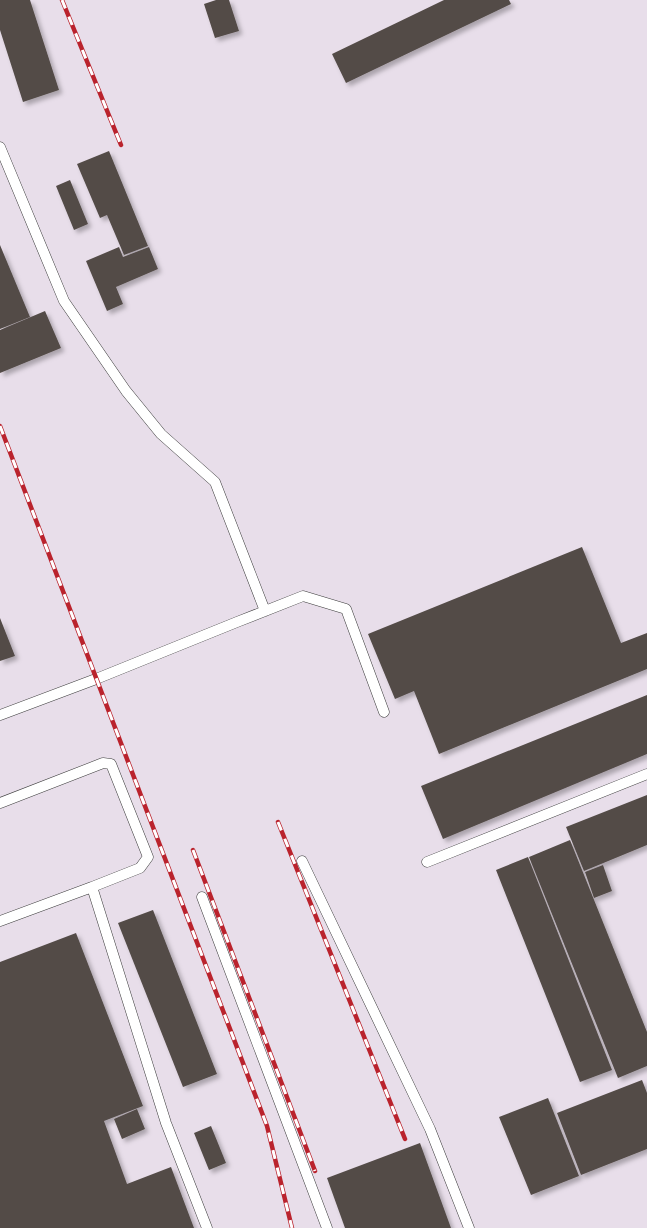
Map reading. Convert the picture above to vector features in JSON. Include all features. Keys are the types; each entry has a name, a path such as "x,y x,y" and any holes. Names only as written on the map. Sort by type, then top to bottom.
{"lane":[{"path":"0,147 64,301 126,391 161,434 215,482 265,611"},
{"path":"0,715 96,679 304,596 346,609 384,712"},
{"path":"0,803 104,763 111,764 148,857 140,868 0,921"},
{"path":"427,862 647,774"},
{"path":"302,862 430,1129 469,1228"},
{"path":"92,887 166,1123 207,1228"},
{"path":"202,897 327,1228"}],"shaded area":[{"path":"0,0 647,0 647,1228 0,1228"}],"building":[{"path":"0,0 30,0 59,90 23,102 0,30"},
{"path":"216,0 229,0 239,31 215,38 204,4"},
{"path":"444,0 509,0 511,4 346,83 332,54"},
{"path":"109,151 148,246 124,255 107,215 100,218 77,164"},
{"path":"70,180 88,224 74,230 56,186"},
{"path":"0,245 30,317 0,329"},
{"path":"119,247 123,257 149,247 158,269 116,287 123,304 107,311 86,261"},
{"path":"45,311 61,348 0,373 0,330"},
{"path":"582,547 621,643 647,633 647,669 439,754 414,691 395,699 368,634"},
{"path":"0,618 15,656 0,661"},
{"path":"647,695 647,754 443,839 421,786"},
{"path":"647,795 647,845 584,871 566,827"},
{"path":"570,840 647,1032 647,1066 618,1078 529,857"},
{"path":"528,857 612,1070 580,1082 496,870"},
{"path":"603,865 612,891 594,898 585,872"},
{"path":"153,910 217,1074 183,1087 118,923"},
{"path":"76,933 143,1106 104,1121 127,1184 171,1167 194,1228 0,1228 0,962"},
{"path":"642,1080 647,1093 647,1149 581,1175 557,1113"},
{"path":"548,1098 579,1176 531,1195 499,1117"},
{"path":"137,1109 145,1129 122,1139 114,1119"},
{"path":"211,1126 226,1163 209,1170 194,1133"},
{"path":"420,1143 451,1228 345,1228 327,1178"}],"railway":[{"path":"62,0 121,145"},
{"path":"0,426 267,1126 292,1228"},
{"path":"278,822 405,1139"},
{"path":"193,850 315,1171"}]}
